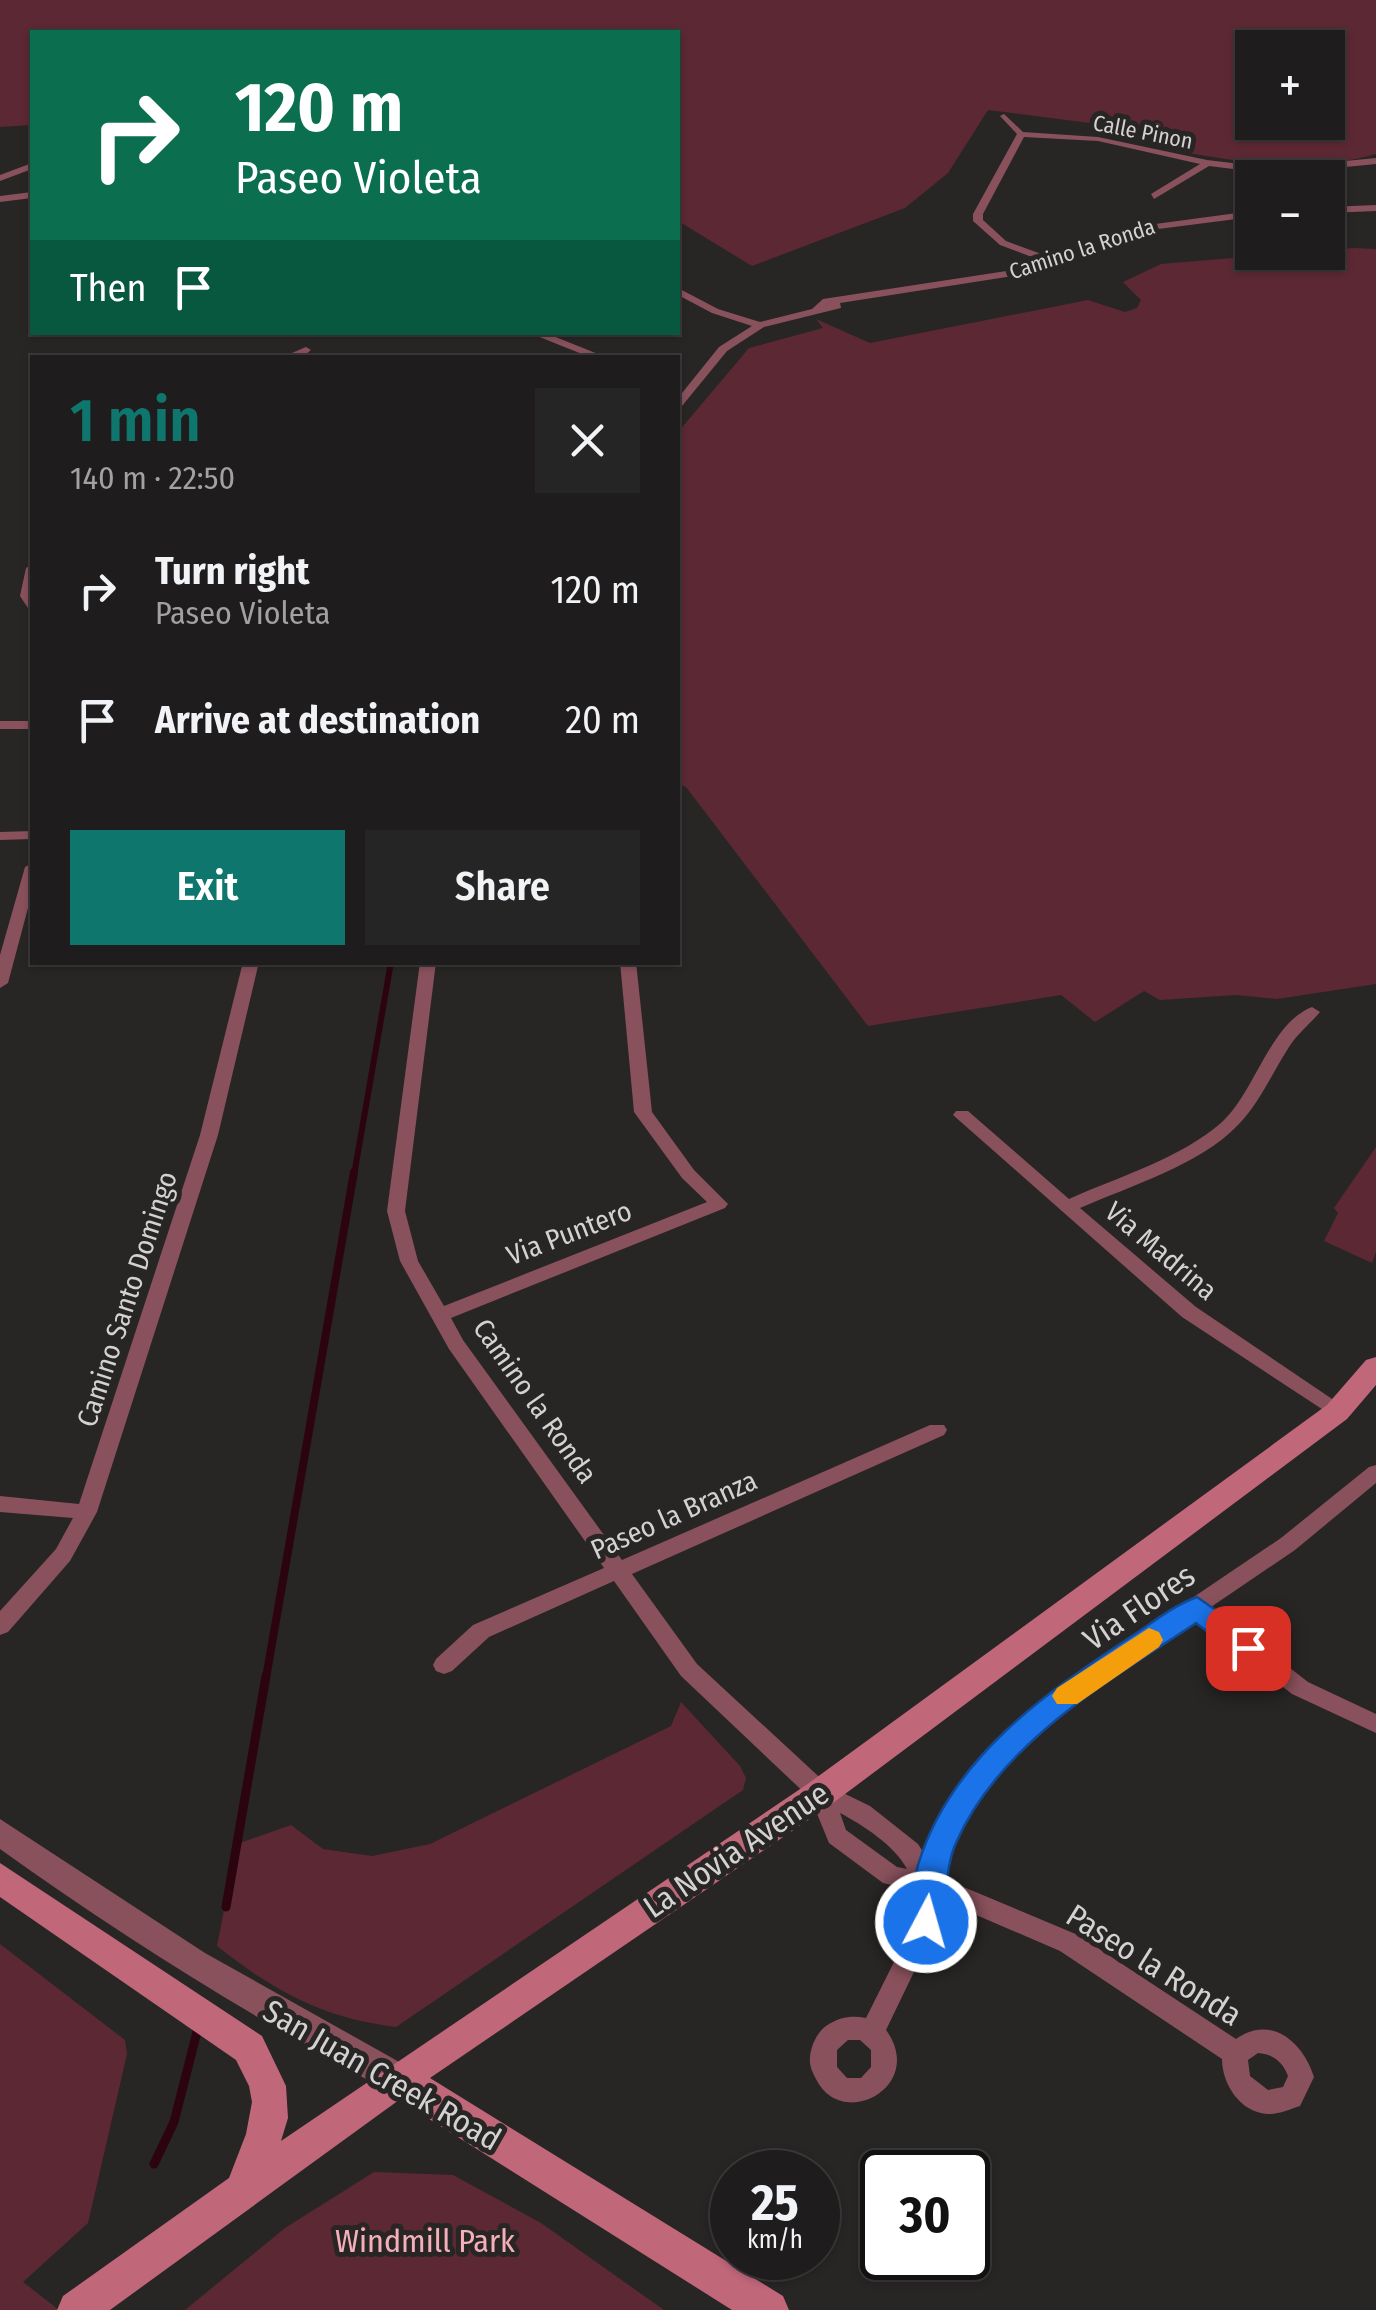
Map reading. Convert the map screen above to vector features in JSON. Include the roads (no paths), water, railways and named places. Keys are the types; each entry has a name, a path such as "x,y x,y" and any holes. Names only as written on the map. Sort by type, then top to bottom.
{"main road":[{"name":"La Novia Avenue","path":"77,2310 398,2079 821,1793 1337,1412 1376,1367"},
{"path":"0,1878 249,2048 268,2074 272,2094 270,2114 243,2190"},
{"name":"San Juan Creek Road","path":"398,2079 768,2310"}],"street":[{"path":"1004,116 1021,134 978,214 978,221 1003,244 1055,262"},
{"name":"Calle Pinon","path":"1021,134 1134,144 1208,163 1311,171 1376,161"},
{"path":"1154,196 1208,163"},
{"path":"0,178 30,167"},
{"path":"0,198 30,194"},
{"path":"1345,209 1376,208"},
{"name":"Camino la Ronda","path":"680,401 723,349 760,325 834,304 1055,262 1133,230 1235,216"},
{"path":"680,292 715,311 760,325"},
{"path":"540,335 595,355"},
{"path":"293,355 306,350"},
{"path":"680,378 695,381"},
{"path":"30,577 26,596 30,602"},
{"path":"0,726 30,725"},
{"path":"0,836 30,835"},
{"path":"0,983 30,875"},
{"name":"Camino Santo Domingo","path":"0,1626 63,1555 87,1512 209,1135 251,965"},
{"name":"Camino la Ronda","path":"428,965 396,1211 409,1261 438,1315 690,1670 821,1793 837,1836 891,1876 928,1883"},
{"name":"Via Puntero","path":"438,1315 719,1204 688,1174 643,1112 628,965"},
{"path":"1066,1207 1191,1149 1231,1123 1290,1028 1312,1012"},
{"name":"Via Madrina","path":"962,1115 1227,1341 1337,1412"},
{"name":"Paseo la Branza","path":"444,1665 481,1632 936,1430"},
{"name":"Via Flores","path":"871,2034 926,1922 928,1883 941,1840 987,1769 1076,1688 1288,1544 1376,1472"},
{"path":"0,1504 87,1512"},
{"path":"1197,1608 1300,1688 1376,1724"},
{"name":"San Juan Creek Road","path":"0,1832 262,2008 398,2079"},
{"name":"Paseo la Ronda","path":"928,1883 1069,1943 1236,2054"}],"waterway":[{"path":"354,1175 390,965"},
{"path":"266,1678 354,1172"},
{"path":"226,1907 266,1676"},
{"path":"154,2164 174,2122 198,2028"}],"park label":[{"name":"Windmill Park","path":"425,2241"}]}
